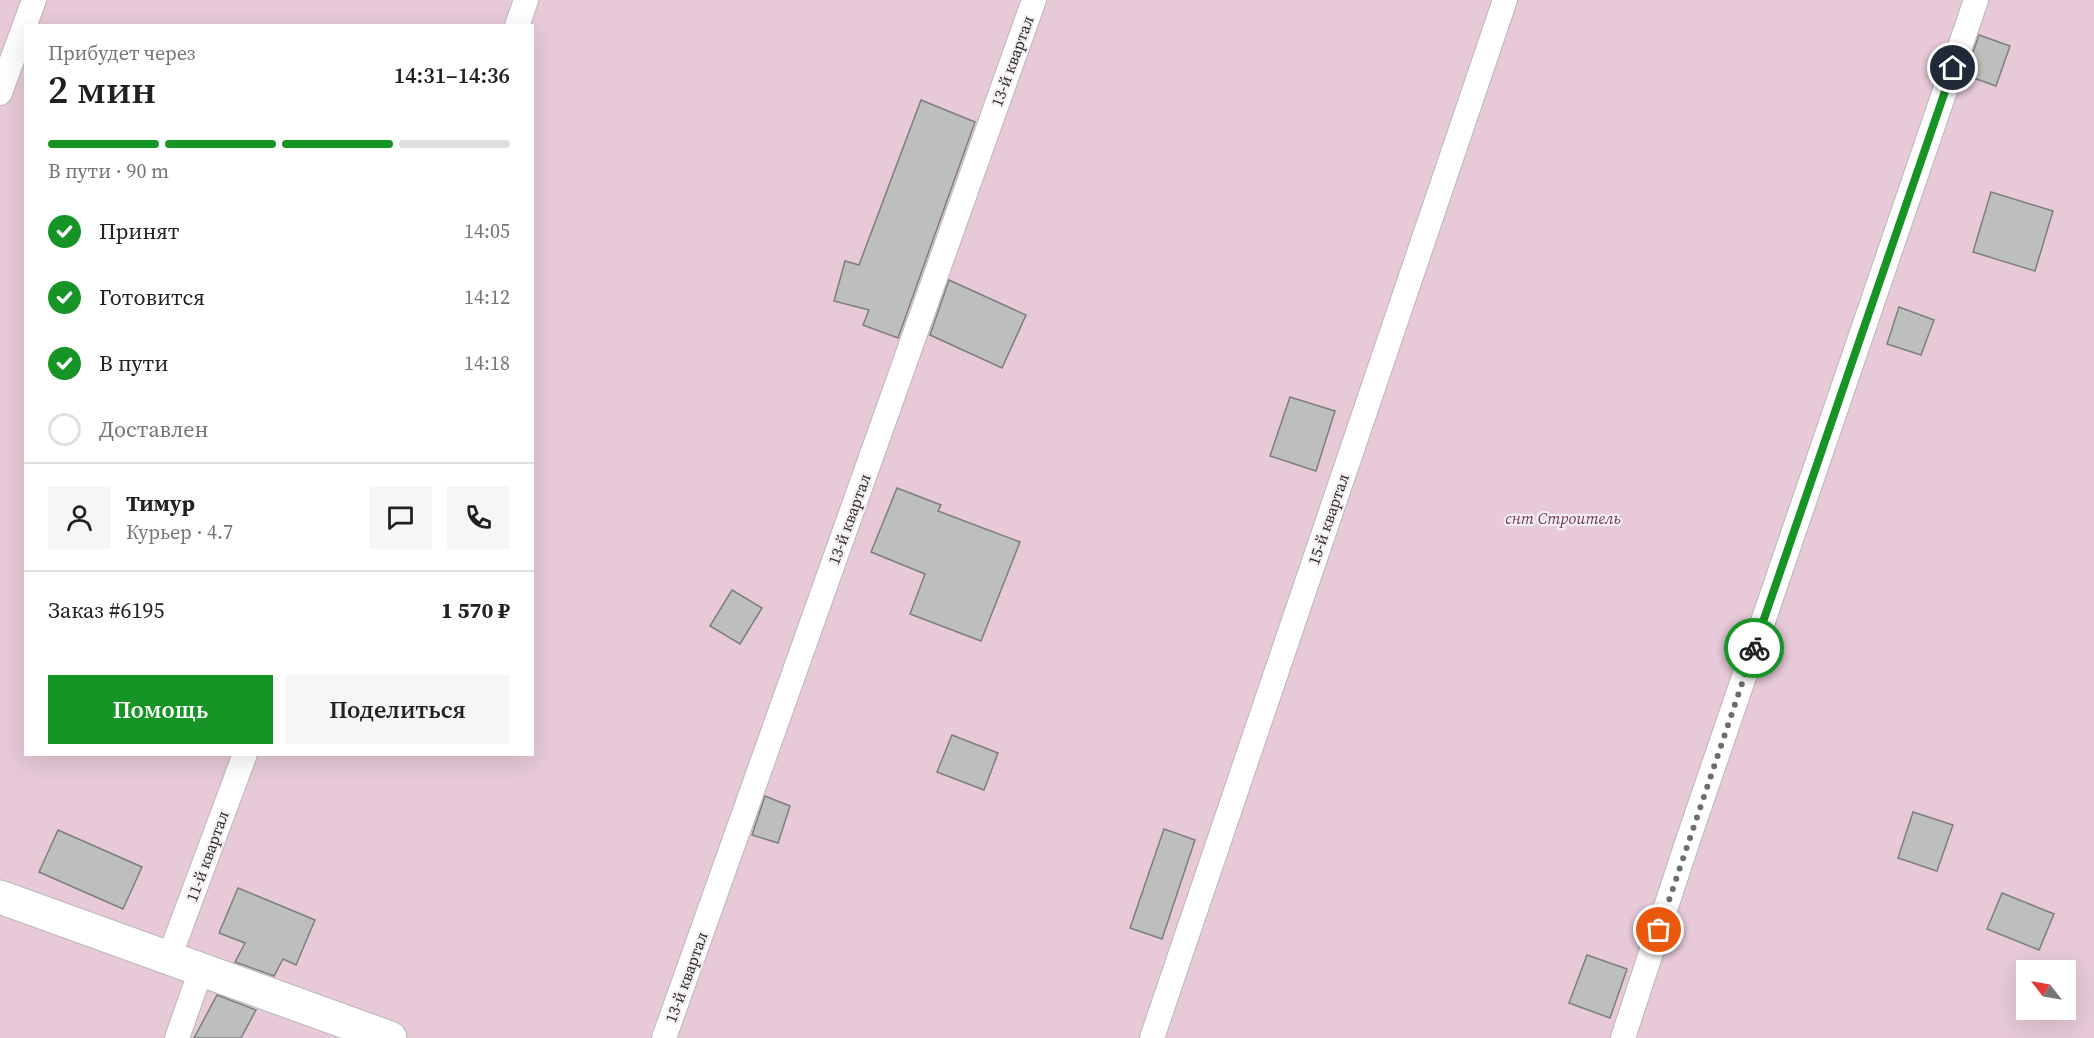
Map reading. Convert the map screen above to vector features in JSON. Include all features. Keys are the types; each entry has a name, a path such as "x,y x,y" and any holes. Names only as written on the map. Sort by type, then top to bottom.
{"street":[{"path":"0,897 390,1038"}],"lane":[{"path":"25,24 34,0"},
{"path":"518,24 526,0"},
{"name":"13-й квартал","path":"664,1038 1034,0"},
{"name":"15-й квартал","path":"1152,1038 1505,0"},
{"path":"1623,1038 1687,843 1976,0"},
{"path":"0,93 24,27"},
{"name":"11-й квартал","path":"169,957 244,756"},
{"path":"177,1038 201,970"}],"green space":[{"name":"снт Строитель","path":"0,0 2094,0 2094,1038 0,1038"}],"building":[{"path":"1979,35 2010,46 1996,86 1965,75"},
{"path":"921,100 975,122 898,338 863,325 869,310 834,301 845,261 859,265"},
{"path":"1991,192 2053,211 2035,271 1973,252"},
{"path":"949,280 1026,315 1002,368 930,335"},
{"path":"1899,307 1934,320 1921,355 1887,344"},
{"path":"1290,397 1335,411 1316,471 1270,456"},
{"path":"897,488 941,505 938,511 1020,542 981,641 910,614 925,574 871,552"},
{"path":"732,590 762,608 740,644 710,626"},
{"path":"952,735 998,753 984,790 937,772"},
{"path":"765,796 790,806 778,843 752,835"},
{"path":"1913,812 1953,825 1937,871 1898,858"},
{"path":"1164,829 1195,840 1162,939 1130,928"},
{"path":"58,830 142,867 123,909 39,872"},
{"path":"238,888 315,920 296,965 283,959 274,976 235,962 245,943 219,933"},
{"path":"2002,893 2054,914 2039,950 1987,929"},
{"path":"1587,955 1627,969 1610,1018 1569,1003"},
{"path":"217,995 256,1010 241,1038 194,1038"}],"way so far":[{"path":"1659,930 1754,648"}],"route":[{"path":"1754,648 1953,68"}]}
